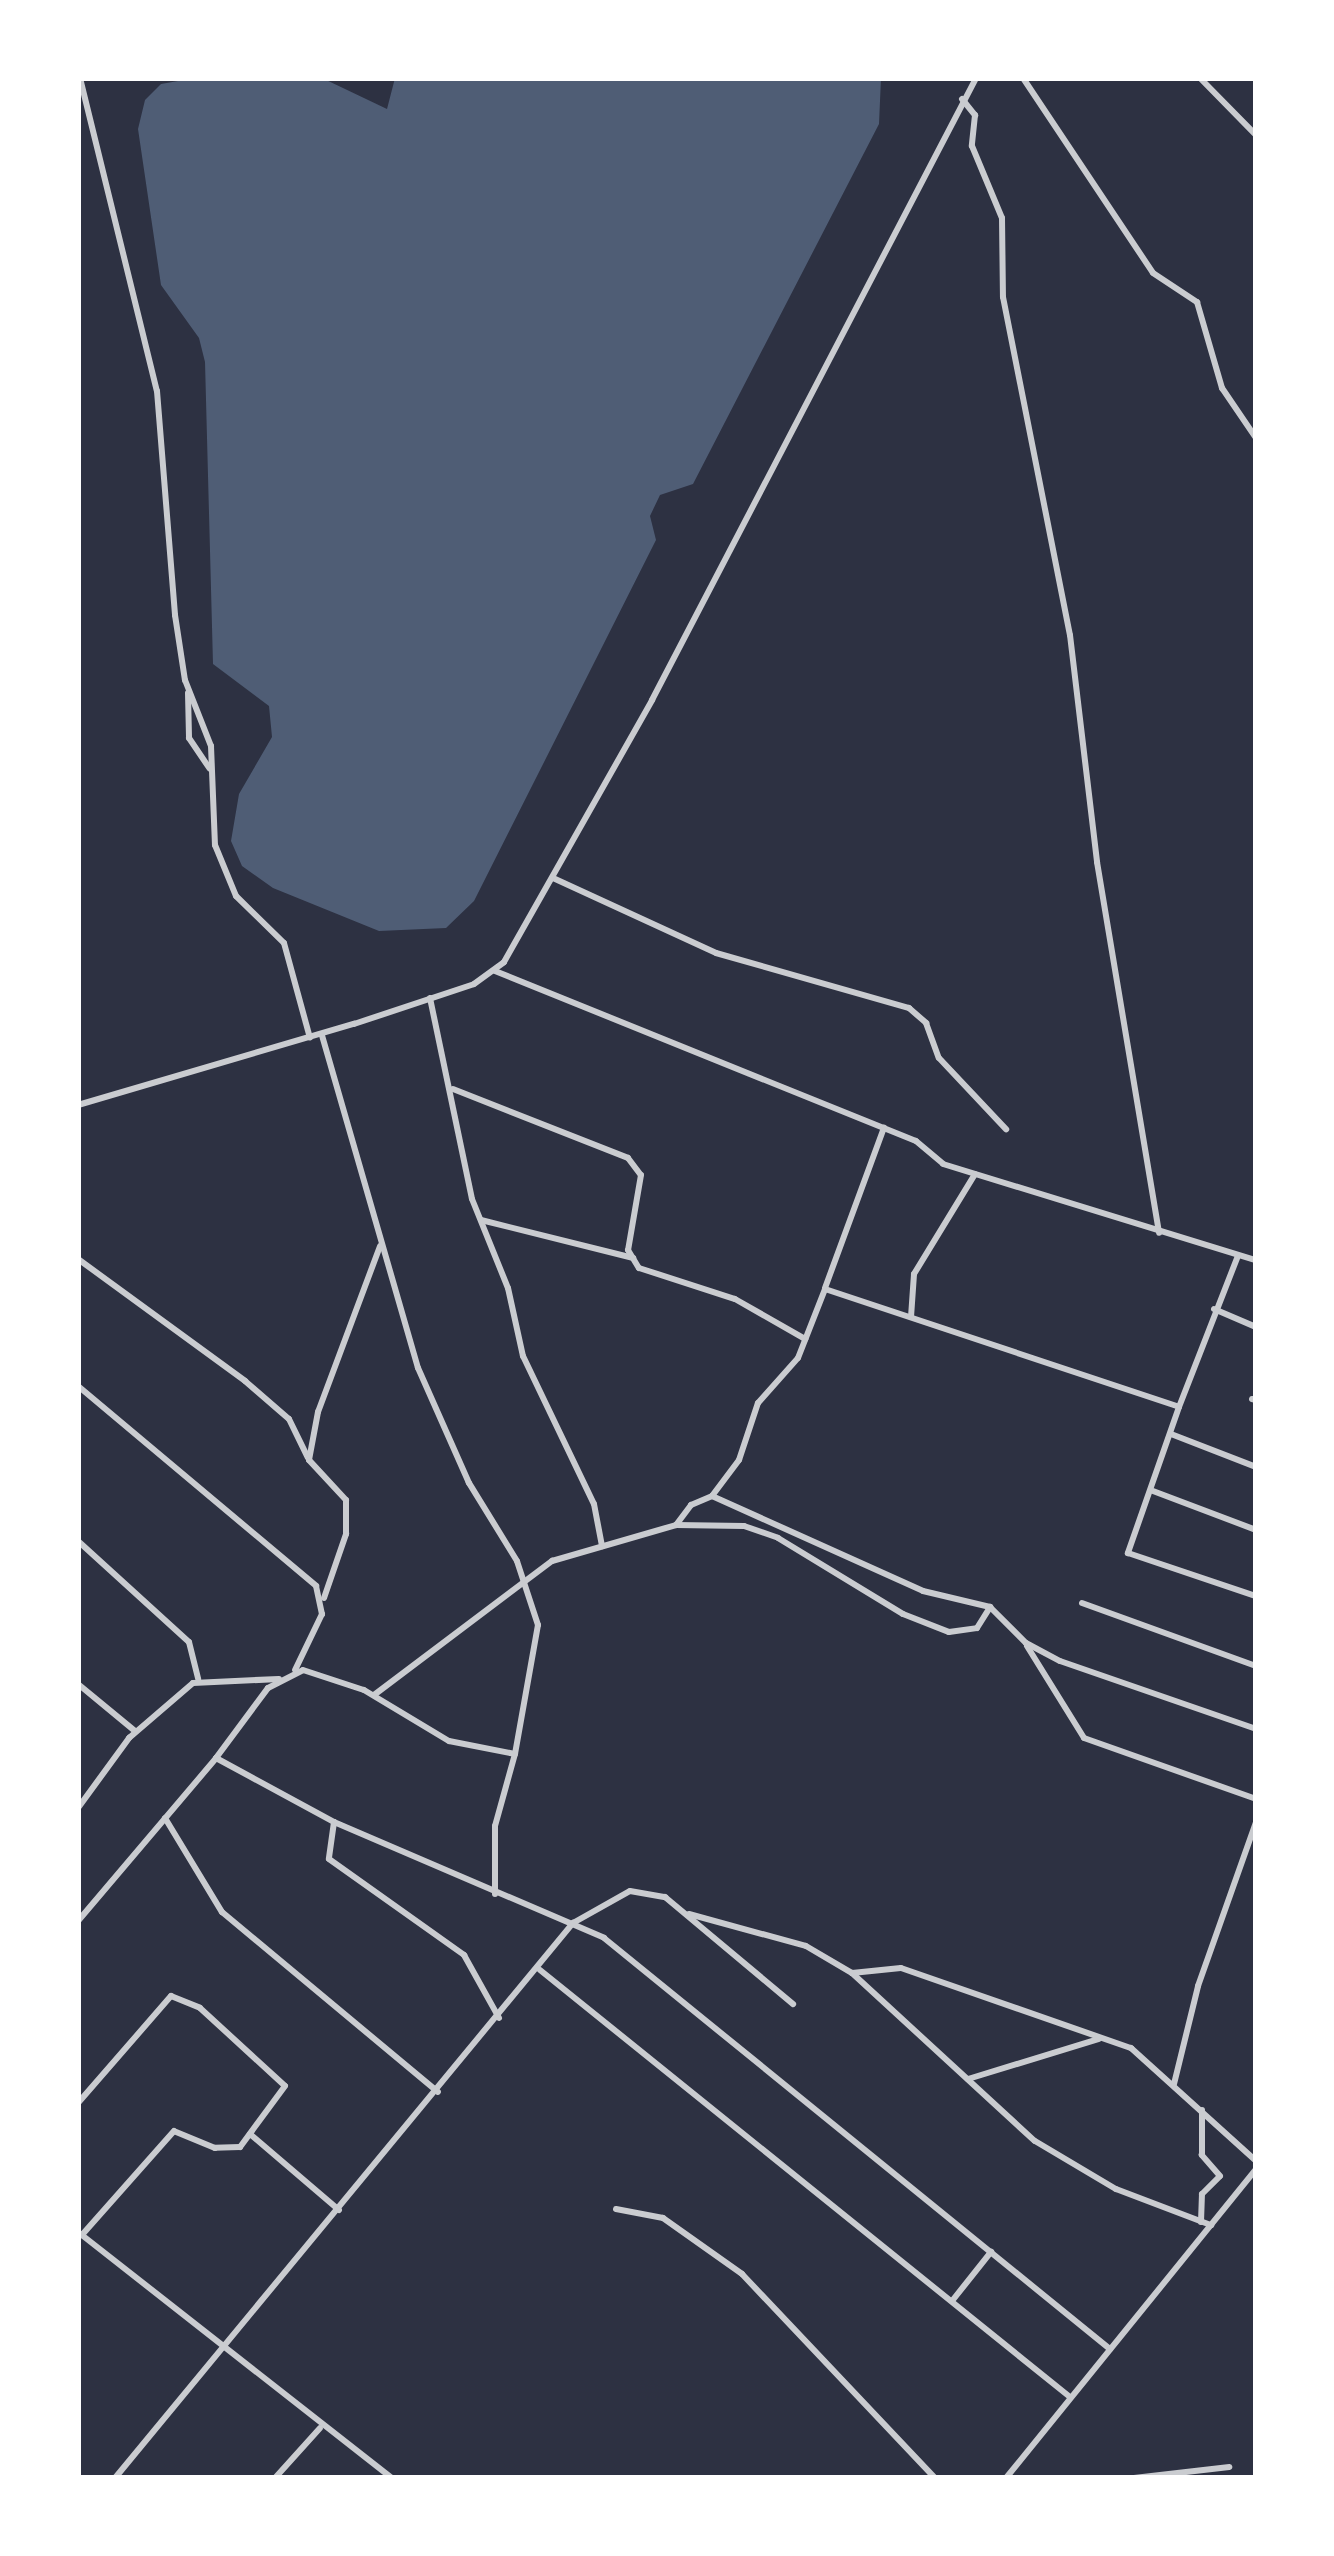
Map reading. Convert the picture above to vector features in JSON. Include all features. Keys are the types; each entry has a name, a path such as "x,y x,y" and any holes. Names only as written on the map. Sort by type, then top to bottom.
{"street":[{"path":"80,78 157,391 188,690 187,731 211,770"},
{"path":"78,1105 310,1038 430,998 495,970 553,878 976,78"},
{"path":"1023,78 1153,273 1197,302 1222,388 1256,438"},
{"path":"1200,78 1256,135"},
{"path":"962,99 975,115 972,146 1001,218 1003,296 1070,635 1097,862 1159,1233"},
{"path":"188,690 208,734 210,822 222,873 284,943 310,1038"},
{"path":"553,878 716,953 909,1008 926,1023 939,1058 1006,1129"},
{"path":"495,970 884,1128 975,1174 1256,1260"},
{"path":"430,998 481,1220 508,1288 523,1357 594,1504 602,1546"},
{"path":"322,1034 381,1243 440,1420 525,1580 538,1624 515,1754 495,1826 495,1894"},
{"path":"453,1090 628,1158 641,1175 633,1258 639,1268 735,1299 806,1339"},
{"path":"676,1525 691,1505 712,1496 740,1460 758,1403 806,1339 884,1128"},
{"path":"911,1317 914,1274 975,1174"},
{"path":"481,1220 633,1258"},
{"path":"309,1460 318,1412 381,1243"},
{"path":"1238,1256 1214,1309 1128,1553 1256,1596"},
{"path":"78,1259 289,1419 309,1460 346,1500 346,1534 293,1673"},
{"path":"825,1289 1179,1407"},
{"path":"1214,1309 1256,1327"},
{"path":"78,1386 264,1539 324,1600"},
{"path":"1172,1434 1256,1467"},
{"path":"1152,1490 1256,1530"},
{"path":"712,1496 923,1591 990,1607 1026,1643 1084,1738 1256,1799"},
{"path":"374,1695 552,1561 676,1525 729,1525 778,1538 903,1614 949,1632 977,1628 990,1607"},
{"path":"78,1541 189,1642 198,1681"},
{"path":"1082,1603 1256,1666"},
{"path":"1026,1643 1256,1729"},
{"path":"78,1808 136,1732 198,1681 279,1679 316,1672 374,1695 449,1741 515,1754"},
{"path":"78,1921 279,1679"},
{"path":"78,1684 136,1732"},
{"path":"217,1758 334,1822 573,1924 653,1975 1110,2349"},
{"path":"165,1818 222,1912 438,2092"},
{"path":"334,1822 326,1841 329,1859 464,1955 500,2019"},
{"path":"1174,2084 1198,1986 1256,1822"},
{"path":"115,2478 500,2019 573,1924 630,1891 665,1897 719,1949 794,2005"},
{"path":"686,1913 806,1946 852,1973 1035,2141 1083,2171 1206,2223"},
{"path":"852,1973 901,1968 1131,2048 1256,2164 1006,2478"},
{"path":"540,1970 1070,2397"},
{"path":"78,2103 165,2000 178,1995 284,2080 283,2096 250,2134 227,2150 174,2131 80,2234 320,2428 392,2478"},
{"path":"967,2079 1102,2038"},
{"path":"1202,2110 1202,2155 1220,2176 1202,2194 1206,2223"},
{"path":"250,2134 339,2210"},
{"path":"616,2209 663,2218 742,2274 935,2478"},
{"path":"952,2302 991,2252"},
{"path":"275,2478 320,2428"},
{"path":"1133,2478 1229,2468"}],"water":[{"path":"195,78 322,78 387,109 395,78 881,78 879,124 693,484 660,495 650,516 656,540 474,901 446,928 379,931 273,888 242,866 231,841 239,794 272,737 269,706 213,664 205,362 199,338 161,285 138,129 145,100 161,84"}]}
